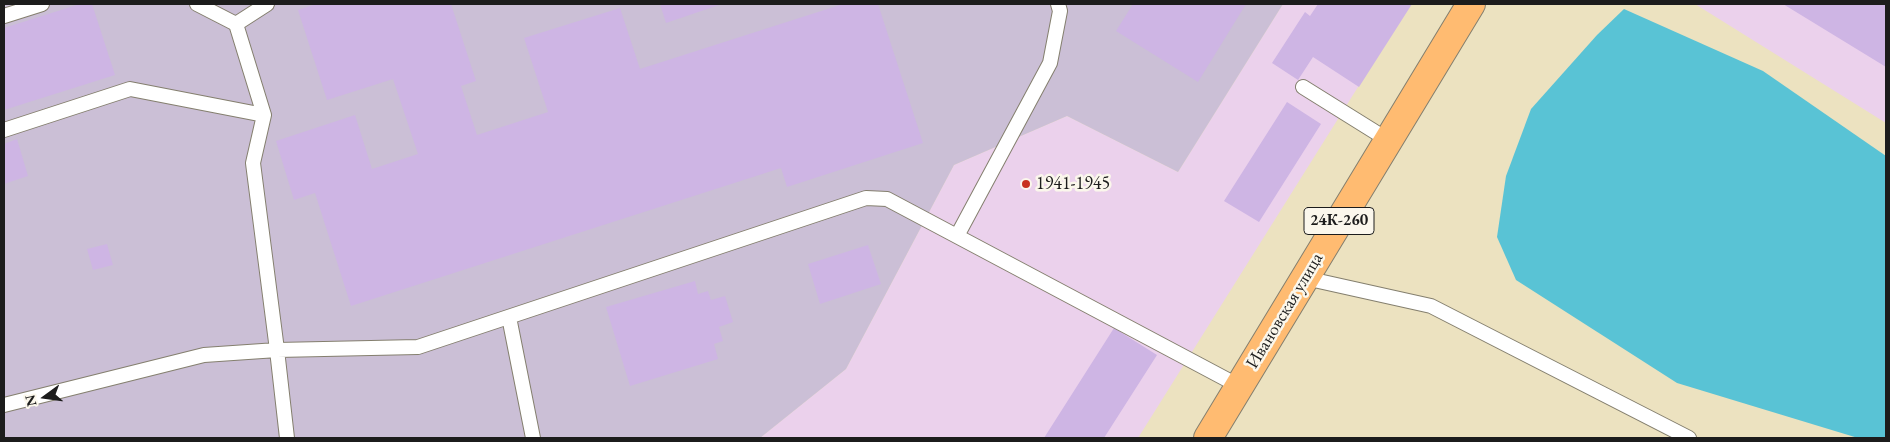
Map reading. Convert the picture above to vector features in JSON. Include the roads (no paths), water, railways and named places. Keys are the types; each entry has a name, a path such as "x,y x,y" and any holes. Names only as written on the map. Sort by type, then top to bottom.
{"main road":[{"name":"Ивановская улица","path":"1208,438 1471,4"}],"lane":[{"path":"4,16 42,4"},
{"path":"197,4 236,24 264,115 253,163 287,438"},
{"path":"236,24 267,4"},
{"path":"957,236 1050,62 1060,11 1058,4"},
{"path":"1303,87 1388,140"},
{"path":"4,130 130,90 264,115"},
{"path":"4,405 204,355 277,350 418,347 866,198 887,199 1239,386"},
{"path":"1305,278 1431,306 1689,438"},
{"path":"508,317 533,438"}],"water":[{"path":"1624,9 1763,71 1886,156 1886,438 1858,438 1677,383 1516,280 1497,237 1506,176 1531,109 1597,35"}],"place":[{"name":"1941-1945","path":"1026,184"}]}
